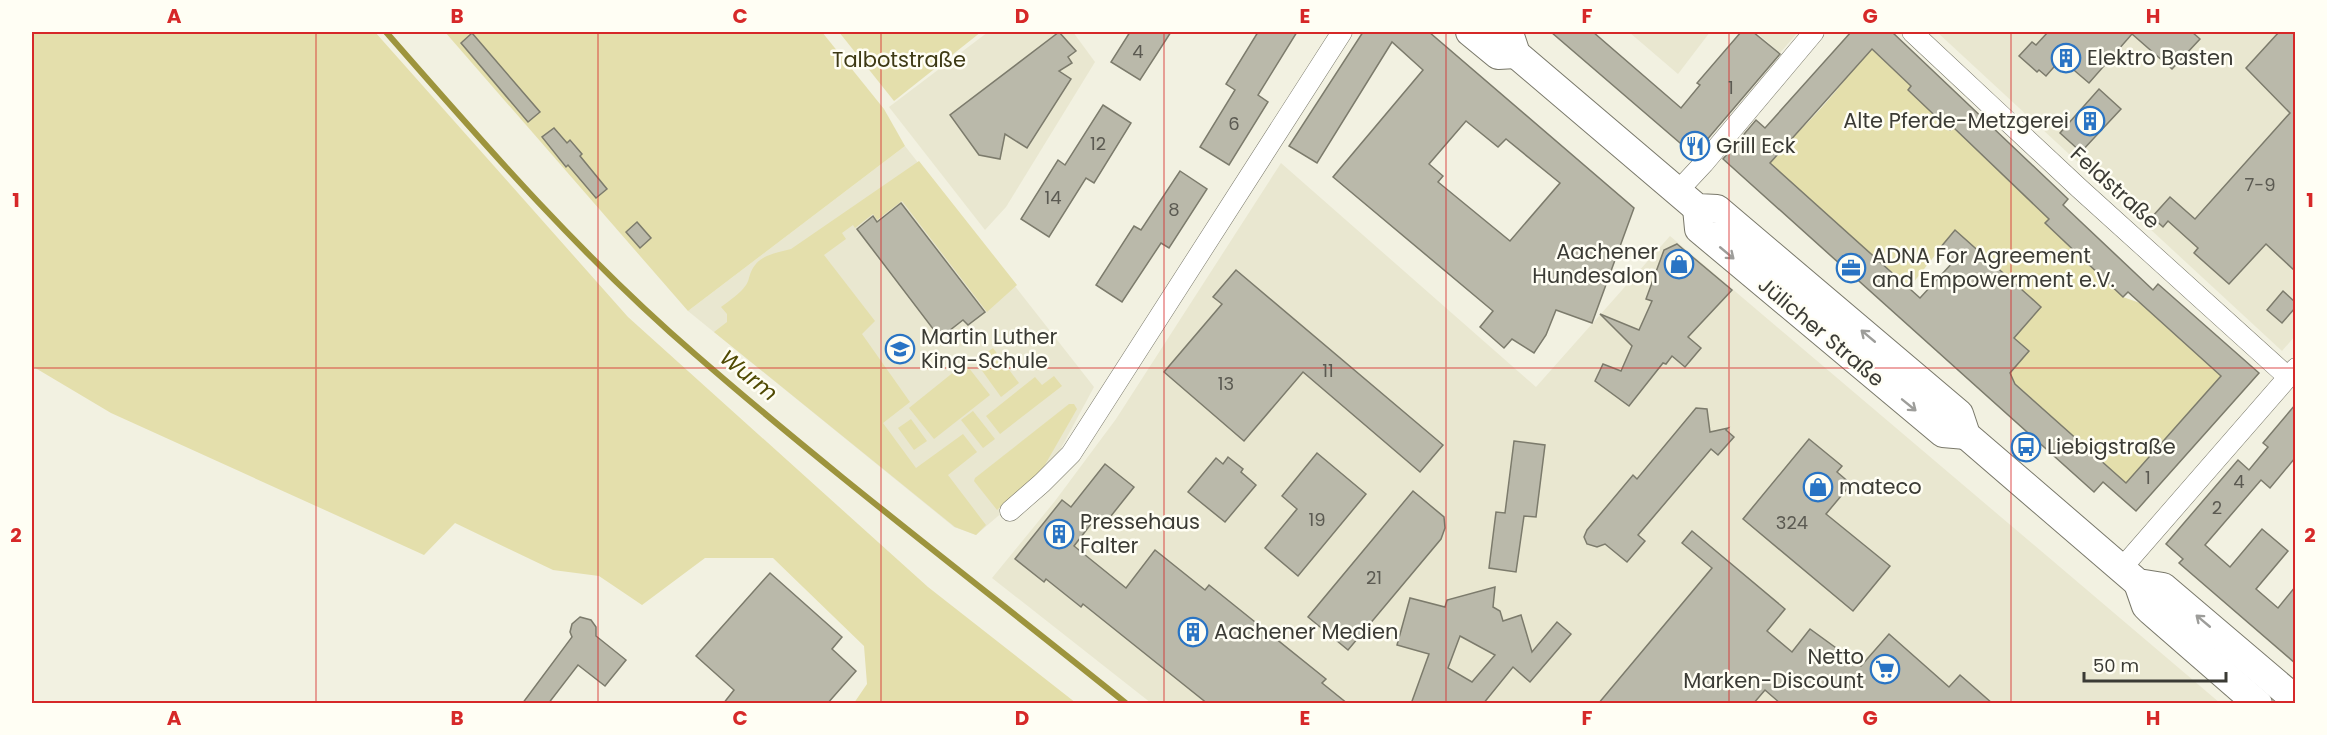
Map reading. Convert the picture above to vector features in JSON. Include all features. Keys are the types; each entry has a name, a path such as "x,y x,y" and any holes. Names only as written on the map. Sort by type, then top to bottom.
{"main road":[{"name":"Jülicher Straße","path":"1470,32 1498,55 1510,43 1687,200 1716,208 1729,218 1959,414 1966,435 2130,576 2146,606 2258,704"},
{"name":"Jülicher Straße","path":"2130,576 2163,587 2295,700"}],"street":[{"path":"1010,511 1071,454 1342,32"},
{"path":"1687,200 1704,163 1814,32"},
{"name":"Feldstraße","path":"1912,32 2080,189 2292,373"},
{"path":"2130,576 2292,373"}],"shaded area":[{"path":"988,32 1073,32 1095,62 1006,207 985,230 889,107"},
{"path":"1629,32 1710,32 1678,74"},
{"path":"1756,32 1798,32 1780,53"},
{"path":"1937,32 2295,32 2295,336 2282,351"},
{"name":"Martin Luther King-Schule","path":"905,146 1094,387 1047,474 976,535 954,527 688,311"},
{"path":"1281,163 1536,387 1670,236 2220,703 1151,703 992,578 1055,501 1116,419"}],"green space":[{"path":"32,32 375,32 628,317 928,587 1076,703 854,703 867,684 864,646 773,558 705,558 642,605 599,576 553,570 455,523 424,555 111,413 32,366"},
{"path":"445,32 822,32 884,109 905,146 688,311"},
{"name":"Talbotstraße","path":"839,32 981,32 894,101"},
{"path":"1868,46 1911,86 1908,90 1950,130 1953,127 2049,219 2046,224 2123,297 2140,303 2221,376 2126,483 2007,376 2029,351 2014,337 2041,307 2030,297 1955,230 1909,288 1767,160 1822,107 1848,76"},
{"path":"919,161 1017,285 987,312 902,201 877,220 873,214 855,228 853,225 842,233 846,239 824,255 875,321 862,334 910,402 883,423 916,468 963,434 977,452 948,475 986,525 976,535 955,527 714,332 727,322 727,314 721,307 744,288 758,262 768,256 791,249"},
{"path":"993,348 1019,383 1001,397 975,361"},
{"path":"965,363 990,395 934,439 909,408"},
{"path":"1054,376 1062,386 1000,434 986,416 1035,377 1042,385"},
{"path":"1069,404 1074,404 1077,409 1042,470 997,510 974,481 975,478"},
{"path":"973,411 995,439 983,448 961,420"},
{"path":"911,419 927,441 914,450 898,428"}],"building":[{"path":"1059,32 1076,51 1068,57 1072,63 1059,71 1071,79 1027,148 1005,134 1000,159 979,155 950,115"},
{"path":"1130,32 1171,32 1140,80 1111,62"},
{"path":"1258,32 1297,32 1258,95 1268,102 1229,165 1200,147 1235,90 1226,84"},
{"path":"1363,32 1429,32 1634,208 1592,323 1556,310 1546,335 1534,353 1512,339 1504,348 1480,327 1493,311 1333,177 1423,70 1392,42 1317,163 1289,146","holes":["1466,121 1498,147 1506,139 1560,183 1510,241 1438,182 1443,176 1429,164"]},
{"path":"1551,32 1593,32 1681,108 1700,85 1697,83 1741,32 1753,32 1780,54 1694,155"},
{"path":"1851,32 1892,32 2068,199 2063,205 2153,290 2158,284 2259,373 2136,511 2103,482 2094,492 1723,159 1756,120 1765,128","holes":["1872,49 1911,86 1908,90 1950,130 1953,127 2049,219 2045,223 2123,297 2128,292 2221,376 2126,483 2015,384 2010,373 2029,351 2014,338 2041,307 2030,297 1955,230 1940,248 1954,261 1920,298 1770,163"]},
{"name":"Elektro Basten","path":"2048,32 2192,32 2200,39 2172,69 2132,34 2089,83 2061,59 2046,76 2039,70 2037,72 2019,56 2032,42 2036,45"},
{"path":"2279,32 2295,32 2295,271 2266,244 2229,284 2194,253 2198,248 2168,221 2163,227 2152,217 2170,197 2195,219 2290,113 2246,68"},
{"path":"472,33 540,112 528,122 461,43"},
{"name":"Alte Pferde-Metzgerei","path":"2099,89 2121,109 2081,152 2060,133"},
{"path":"1103,105 1131,123 1094,183 1086,178 1049,237 1021,219 1058,160 1065,165"},
{"path":"554,128 567,143 570,140 607,189 596,198 568,165 566,167 542,137"},
{"path":"1180,171 1207,189 1169,248 1161,243 1122,302 1096,285 1134,226 1141,230"},
{"path":"901,203 985,312 968,325 963,320 940,338 857,229 873,216 877,222"},
{"path":"637,222 651,238 640,248 626,232"},
{"path":"1677,244 1732,290 1688,337 1701,348 1685,367 1672,356 1666,364 1663,363 1629,406 1595,381 1603,364 1621,371 1632,346 1600,314 1639,330 1652,301 1646,299 1664,250"},
{"path":"1236,270 1443,445 1420,472 1303,372 1244,441 1164,372 1222,304 1213,297"},
{"path":"2283,291 2295,302 2295,308 2282,323 2267,310"},
{"path":"2295,405 2295,458 2270,488 2261,480 2205,545 2230,567 2262,529 2288,551 2256,589 2278,608 2295,587 2295,663 2179,563 2183,559 2166,544 2238,460 2249,470 2268,447 2263,443"},
{"path":"1696,408 1707,409 1710,432 1728,428 1726,430 1734,437 1718,455 1711,449 1638,535 1645,541 1627,562 1605,544 1597,547 1587,544 1584,537 1587,530 1633,475 1637,479"},
{"path":"1809,439 1842,466 1837,472 1851,484 1826,514 1890,566 1853,611 1743,519"},
{"path":"1514,441 1545,445 1536,517 1524,516 1516,572 1489,568 1496,512 1505,513"},
{"path":"1317,453 1366,494 1298,576 1265,548 1297,509 1282,496"},
{"path":"1228,457 1243,469 1241,472 1256,485 1225,522 1188,492 1216,458 1223,464"},
{"name":"Aachener Medien","path":"1105,464 1134,487 1107,521 1098,515 1074,546 1126,588 1155,550 1205,590 1209,585 1326,679 1322,683 1348,704 1208,704 1083,604 1081,607 1046,579 1044,582 1015,559 1062,500 1071,507"},
{"path":"1413,491 1444,517 1445,528 1441,539 1348,650 1308,617"},
{"path":"1692,531 1785,609 1767,631 1792,652 1810,629 1861,666 1889,634 1949,687 1960,675 1993,704 1781,704 1765,690 1753,704 1598,704 1712,568 1682,543"},
{"path":"770,573 842,637 832,649 856,671 827,704 723,704 734,690 696,656"},
{"path":"1495,587 1493,607 1500,611 1503,621 1521,615 1532,652 1557,622 1571,634 1530,682 1513,667 1483,704 1411,704 1429,654 1397,645 1410,598 1445,607 1447,600","holes":["1460,636 1495,655 1472,682 1448,668"]},
{"path":"580,617 591,620 596,627 596,636 626,660 605,686 578,665 548,704 522,704 572,637 570,632 572,624"}],"waterway":[{"name":"Wurm","path":"386,32 535,199 654,318 802,444 1127,704"}],"place":[{"name":"Elektro Basten","path":"2066,58"},
{"name":"Alte Pferde-Metzgerei","path":"2090,121"},
{"name":"Grill Eck","path":"1695,146"},
{"name":"Aachener Hundesalon","path":"1679,264"},
{"name":"ADNA For Agreement and Empowerment e.V.","path":"1851,268"},
{"name":"Martin Luther King-Schule","path":"900,349"},
{"name":"Liebigstraße","path":"2026,447"},
{"name":"mateco","path":"1818,487"},
{"name":"Pressehaus Falter","path":"1059,534"},
{"name":"Aachener Medien","path":"1193,632"},
{"name":"Netto Marken-Discount","path":"1885,669"}]}
